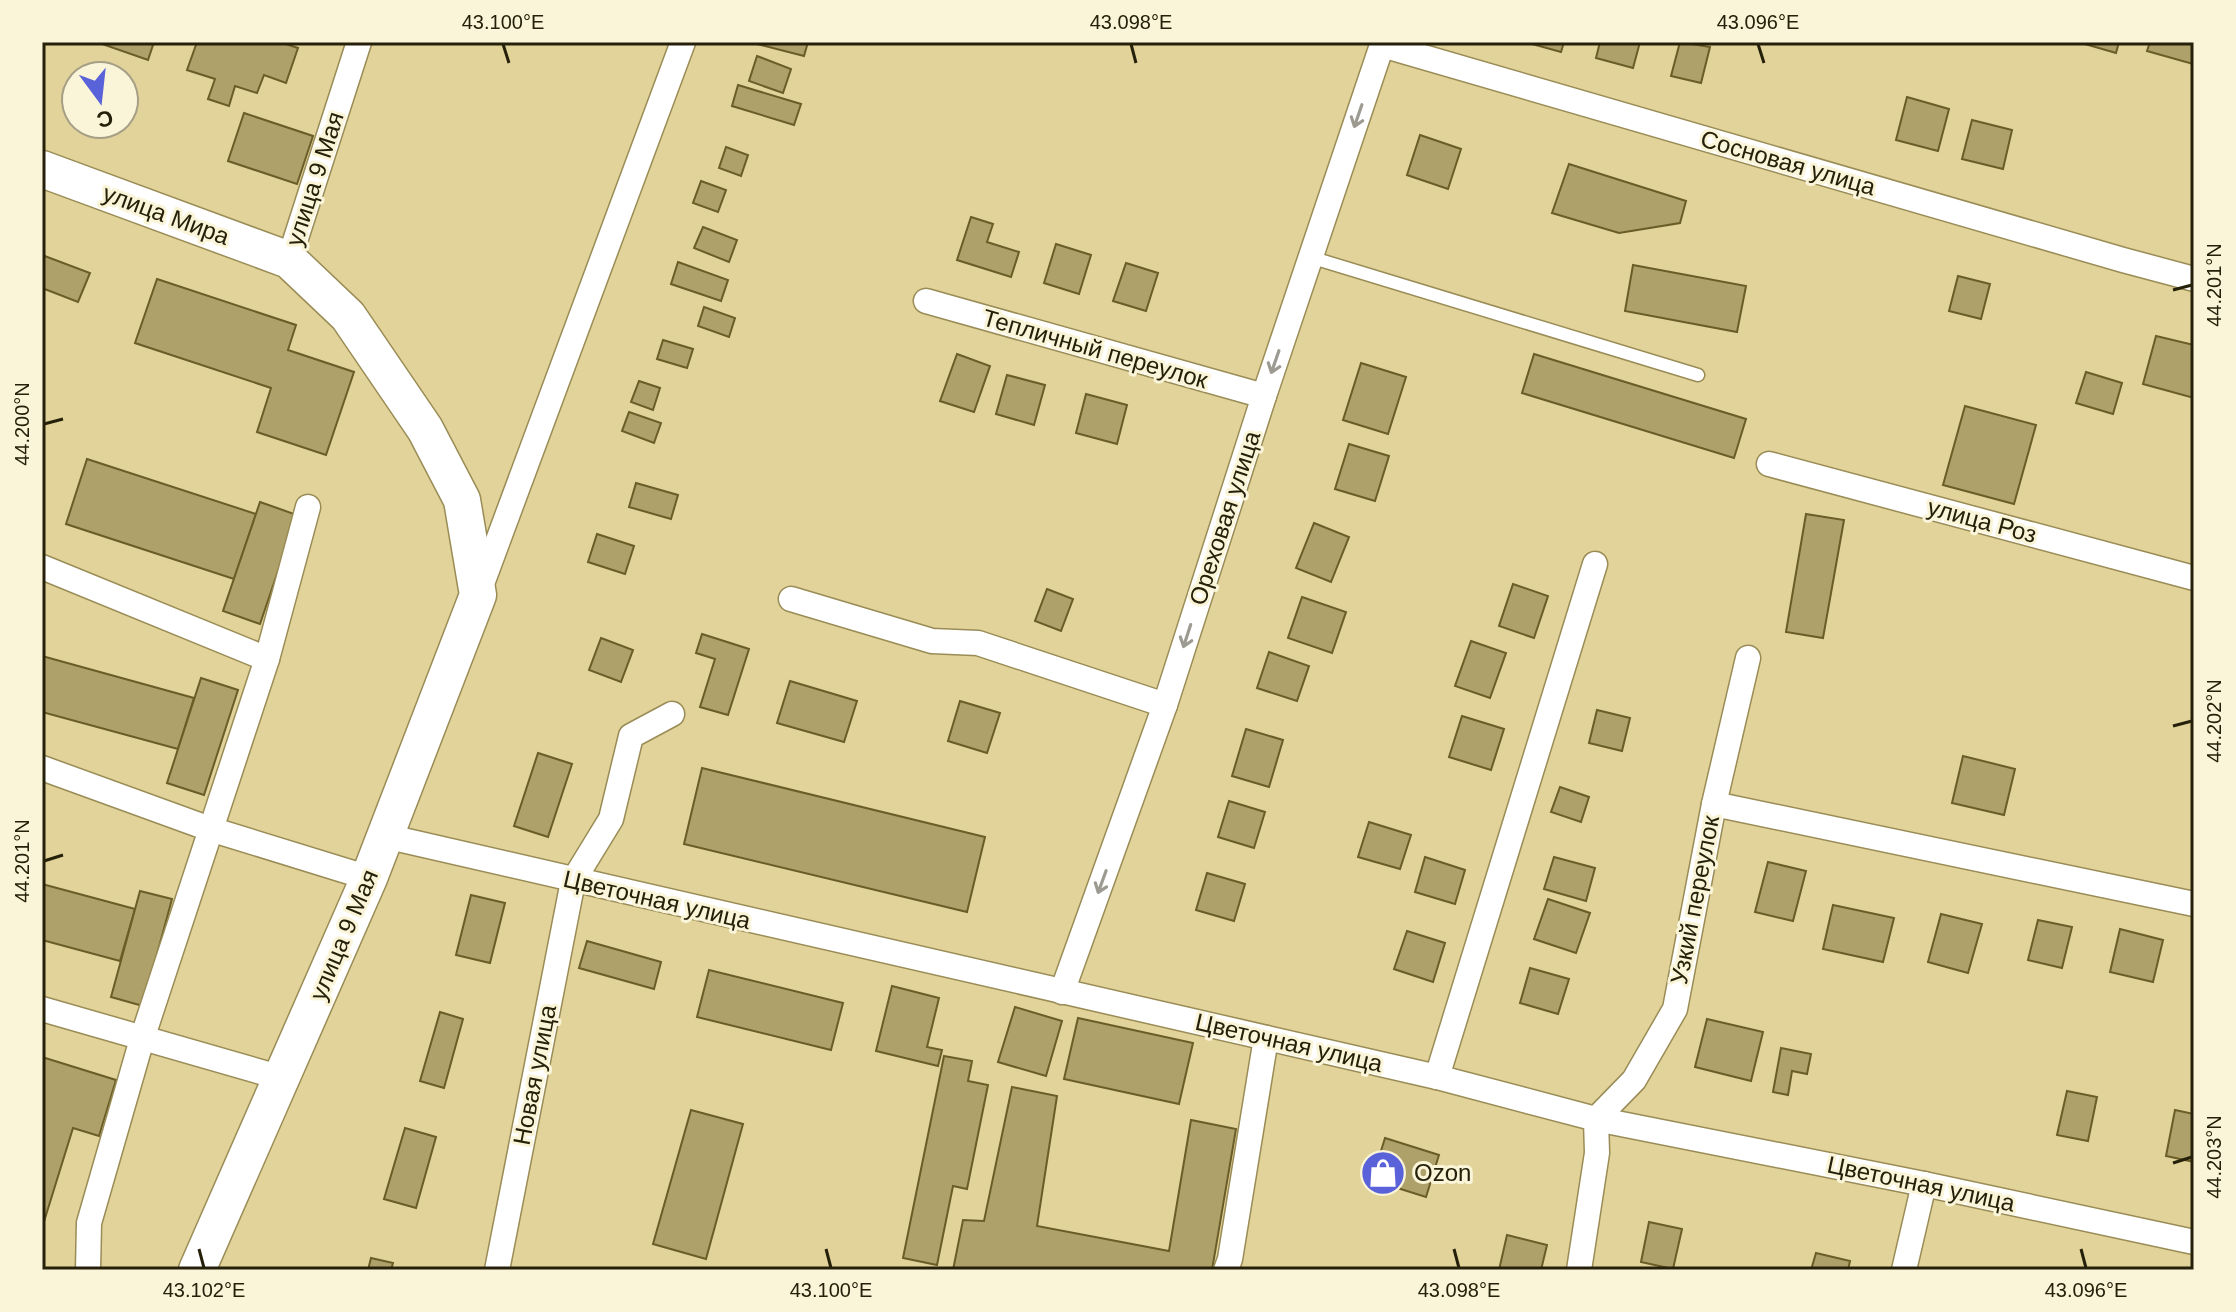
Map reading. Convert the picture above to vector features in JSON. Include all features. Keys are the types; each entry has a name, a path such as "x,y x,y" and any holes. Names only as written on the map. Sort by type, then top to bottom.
{"street":[{"name":"улица 9 Мая","path":"359,42 289,260 348,316 425,429 462,500 478,595"},
{"name":"улица 9 Мая","path":"197,1270 369,878 478,595 683,42"},
{"name":"Ореховая улица","path":"1062,992 1165,705 1382,43"},
{"name":"Сосновая улица","path":"1382,43 2194,279"},
{"name":"улица Мира","path":"42,169 289,260"},
{"name":"Тепличный переулок","path":"926,301 1264,396"},
{"name":"улица Роз","path":"1769,464 2194,578"},
{"path":"88,1270 89,1223 142,1039 267,659 308,507"},
{"path":"1437,1077 1595,564"},
{"path":"42,567 267,659"},
{"path":"791,599 932,641 978,643 1165,705"},
{"name":"Узкий переулок","path":"1596,1119 1634,1080 1675,1009 1714,804 1748,658"},
{"path":"573,881 611,819 631,736 672,714"},
{"path":"42,768 210,829 369,878"},
{"path":"1714,804 2194,904"},
{"name":"Цветочная улица","path":"385,836 1437,1077 1596,1119 1924,1184 2194,1242"},
{"name":"Новая улица","path":"497,1270 573,881"},
{"path":"42,1009 282,1078"},
{"path":"1226,1270 1266,1038"},
{"path":"1579,1270 1597,1153 1596,1119"},
{"path":"1904,1270 1924,1184"}],"lane":[{"path":"1310,257 1698,375"}],"building":[{"path":"103,42 154,42 148,60"},
{"path":"197,42 280,42 298,48 286,83 264,75 257,93 235,86 229,106 208,99 215,79 187,70"},
{"path":"758,42 808,42 804,56"},
{"path":"1525,42 1564,42 1561,52"},
{"path":"1600,42 1640,42 1633,68 1596,58"},
{"path":"1680,42 1710,47 1701,83 1671,76"},
{"path":"2078,42 2119,42 2116,53"},
{"path":"2150,42 2194,42 2193,64 2147,51"},
{"path":"757,56 791,69 783,93 749,81"},
{"path":"738,85 801,104 794,125 732,106"},
{"path":"1907,97 1949,109 1938,151 1896,140"},
{"path":"244,113 313,136 297,184 228,161"},
{"path":"1972,120 2012,130 2003,169 1962,159"},
{"path":"1420,135 1461,149 1448,189 1407,175"},
{"path":"726,147 748,155 741,176 719,168"},
{"path":"1569,164 1686,201 1680,223 1619,233 1552,213"},
{"path":"701,181 726,190 718,212 693,203"},
{"path":"971,217 993,224 987,242 1019,252 1011,277 957,260"},
{"path":"703,227 737,240 729,262 694,248"},
{"path":"1056,244 1091,255 1079,294 1044,283"},
{"path":"42,255 90,273 78,302 42,288"},
{"path":"678,262 728,280 721,301 671,284"},
{"path":"1126,263 1158,273 1146,311 1113,301"},
{"path":"1633,265 1746,286 1737,332 1625,311"},
{"path":"1958,276 1990,284 1981,319 1949,311"},
{"path":"157,279 296,325 288,350 354,372 326,455 257,432 271,388 135,343"},
{"path":"704,307 735,318 729,337 698,326"},
{"path":"2156,336 2194,345 2194,398 2143,384"},
{"path":"663,340 693,349 687,368 657,359"},
{"path":"957,354 990,366 974,412 940,401"},
{"path":"1534,354 1746,419 1734,458 1522,393"},
{"path":"1361,363 1406,377 1388,434 1343,420"},
{"path":"2086,372 2122,383 2113,414 2076,403"},
{"path":"1007,375 1045,385 1034,425 996,414"},
{"path":"639,381 660,388 653,410 631,402"},
{"path":"1086,394 1127,405 1117,444 1076,433"},
{"path":"1965,406 2036,425 2014,504 1943,485"},
{"path":"629,412 661,423 654,443 622,431"},
{"path":"1349,444 1389,456 1375,501 1335,489"},
{"path":"87,459 256,514 234,579 66,524"},
{"path":"636,483 678,495 671,519 629,507"},
{"path":"260,502 297,515 260,624 223,611"},
{"path":"1806,514 1844,520 1823,638 1786,632"},
{"path":"1314,523 1349,537 1331,582 1296,568"},
{"path":"597,534 634,546 625,574 588,562"},
{"path":"1513,584 1548,596 1534,638 1499,626"},
{"path":"1047,589 1073,599 1061,631 1035,621"},
{"path":"1302,597 1346,612 1332,653 1288,638"},
{"path":"702,634 749,649 728,715 700,707 715,659 696,653"},
{"path":"601,638 633,650 621,682 589,670"},
{"path":"1471,641 1506,653 1490,698 1455,686"},
{"path":"1269,652 1309,666 1297,701 1257,688"},
{"path":"42,656 194,698 178,749 42,712"},
{"path":"201,678 238,690 204,795 167,783"},
{"path":"790,681 857,701 844,742 777,723"},
{"path":"960,701 1000,713 987,753 948,741"},
{"path":"1597,710 1630,718 1622,751 1589,743"},
{"path":"1462,716 1504,729 1491,770 1449,757"},
{"path":"1246,729 1283,740 1269,787 1232,776"},
{"path":"538,753 572,764 548,837 514,826"},
{"path":"1963,756 2015,769 2004,815 1952,803"},
{"path":"702,768 985,837 967,912 684,844"},
{"path":"1560,787 1589,797 1581,822 1551,812"},
{"path":"1229,801 1265,812 1254,848 1218,837"},
{"path":"1369,822 1411,835 1400,869 1358,857"},
{"path":"1425,857 1465,870 1455,904 1415,892"},
{"path":"1554,857 1595,868 1586,901 1544,889"},
{"path":"1768,862 1806,871 1793,921 1755,912"},
{"path":"1207,873 1245,884 1234,921 1196,910"},
{"path":"42,884 135,909 120,961 42,940"},
{"path":"140,891 172,899 143,1006 111,997"},
{"path":"471,895 505,903 490,963 456,955"},
{"path":"1548,899 1590,913 1576,953 1534,939"},
{"path":"1833,905 1894,918 1883,962 1823,949"},
{"path":"1941,914 1982,924 1968,973 1928,962"},
{"path":"2038,920 2072,927 2062,968 2028,960"},
{"path":"2120,929 2163,940 2153,982 2110,972"},
{"path":"1407,931 1445,943 1433,982 1394,969"},
{"path":"587,941 661,962 654,989 579,968"},
{"path":"1530,968 1569,979 1558,1014 1520,1003"},
{"path":"709,970 843,1003 831,1050 697,1017"},
{"path":"892,986 939,998 927,1047 942,1050 938,1066 876,1051"},
{"path":"1015,1007 1062,1021 1046,1076 998,1062"},
{"path":"440,1012 463,1019 444,1088 420,1081"},
{"path":"1078,1018 1193,1043 1179,1104 1064,1079"},
{"path":"1707,1019 1763,1032 1751,1081 1695,1067"},
{"path":"1781,1048 1811,1054 1807,1074 1792,1071 1788,1095 1773,1092"},
{"path":"944,1056 972,1061 968,1081 988,1085 967,1189 953,1186 937,1265 903,1258"},
{"path":"42,1057 116,1080 99,1136 73,1128 42,1228"},
{"path":"1012,1087 1057,1096 1037,1226 1169,1251 1191,1120 1236,1129 1212,1270 953,1270 963,1220 984,1221"},
{"path":"2067,1091 2097,1097 2088,1141 2057,1135"},
{"path":"691,1110 743,1124 706,1259 653,1244"},
{"path":"2175,1110 2194,1114 2194,1162 2166,1156"},
{"path":"405,1128 436,1137 416,1208 384,1199"},
{"path":"1385,1138 1439,1155 1426,1197 1372,1180"},
{"path":"1649,1222 1682,1229 1673,1269 1641,1262"},
{"path":"1507,1235 1547,1245 1541,1270 1499,1270"},
{"path":"1816,1253 1850,1261 1848,1270 1811,1270"},
{"path":"371,1258 393,1263 391,1270 368,1270"}],"place":[{"name":"Ozon","path":"1383,1173"}]}
